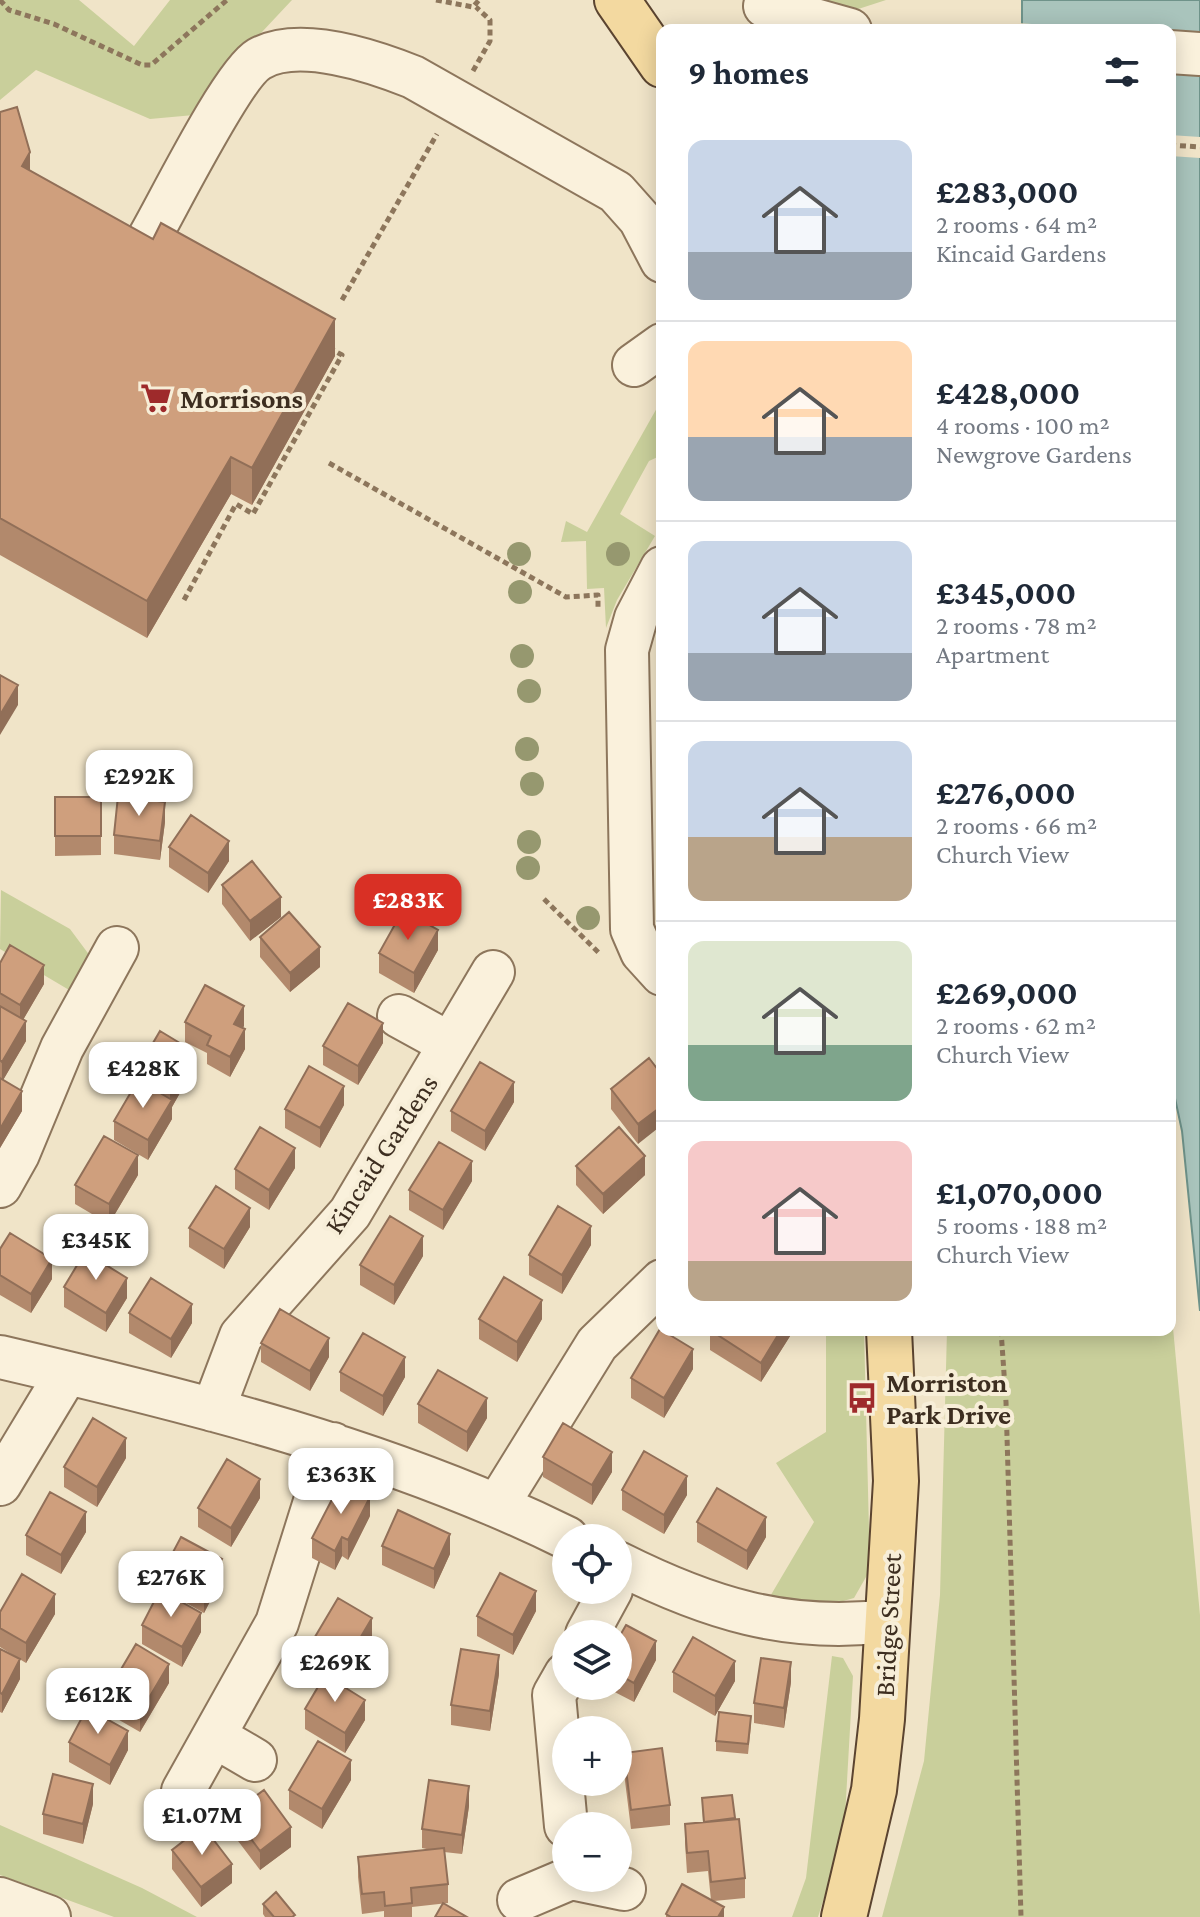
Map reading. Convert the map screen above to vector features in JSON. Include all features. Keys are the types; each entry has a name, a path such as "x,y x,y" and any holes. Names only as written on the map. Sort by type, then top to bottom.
{"main road":[{"path":"617,0 656,56"},
{"name":"Bridge Street","path":"844,1917 874,1790 888,1621 896,1481 889,1336"}],"street":[{"path":"765,6 829,24"},
{"path":"150,236 232,91 257,60 283,51 305,50 380,64 413,77 616,192 640,219 656,250"},
{"path":"1176,52 1200,54"},
{"path":"656,583 637,632 646,839 632,929 642,952 656,967"},
{"path":"0,1186 18,1154 62,1048 117,948"},
{"name":"Kincaid Gardens","path":"213,1410 241,1336 350,1213 493,972"},
{"path":"399,1016 450,1044"},
{"path":"498,1504 597,1344 656,1287"},
{"path":"0,1357 213,1410 333,1444 498,1504 552,1531"},
{"path":"0,1484 67,1373"},
{"path":"183,1791 277,1623 333,1444"},
{"path":"632,1579 710,1605 799,1624 888,1621"},
{"path":"554,1700 565,1812"},
{"path":"214,1736 255,1760"},
{"path":"519,1900 552,1886"},
{"path":"0,1899 49,1917"}],"path":[{"path":"0,0 9,10 54,24 142,65 151,65 227,0"},
{"path":"436,0 478,3 490,20 490,41 471,75"},
{"path":"342,300 445,120"},
{"path":"1176,145 1200,147"},
{"path":"184,600 236,504 253,514 291,441 342,355 319,342"},
{"path":"329,463 566,597 598,595 637,632"},
{"path":"544,899 601,955"},
{"path":"1001,1336 1021,1917"}],"green space":[{"path":"0,0 79,0 134,46 170,0 292,0 244,51 194,115 150,119 36,70 0,100"},
{"path":"817,0 886,0 846,13"},
{"path":"656,410 656,458 649,461 620,514 655,536 617,600 606,628 604,588 587,589 586,541 561,542 566,521 587,532"},
{"path":"1,890 70,929 96,964 86,1000 0,949"},
{"path":"826,1336 864,1336 870,1570 854,1598 836,1603 765,1605 814,1522 776,1463 826,1432"},
{"path":"947,1336 1174,1336 1200,1615 1200,1917 882,1917 924,1761 940,1595"},
{"path":"832,1656 843,1658 853,1676 844,1834 818,1917 792,1917 806,1878"},
{"path":"0,1825 142,1888 197,1917 114,1917 0,1875"}],"water":[{"path":"1022,0 1200,0 1200,1311 1182,1131 1176,1103 1176,24 1022,24"}],"pier":[{"path":"1176,135 1200,137 1200,158 1176,156"}],"building":[{"name":"Morrisons","path":"17,107 30,152 22,166 153,239 161,223 335,319 252,468 231,457 147,601 0,518 0,112"},
{"path":"0,675 18,685 0,715"},
{"path":"118,796 165,802 160,841 114,835"},
{"path":"55,797 101,797 101,836 55,836"},
{"path":"191,815 229,841 208,873 169,847"},
{"path":"252,861 281,897 250,921 222,885"},
{"path":"403,910 438,930 414,973 379,953"},
{"path":"289,912 320,947 290,973 260,937"},
{"path":"10,945 44,965 20,1005 0,993 0,963"},
{"path":"205,985 244,1006 234,1024 245,1029 230,1057 207,1045 211,1036 185,1022"},
{"path":"348,1003 383,1023 358,1066 323,1046"},
{"path":"0,1006 26,1021 2,1062 0,1060"},
{"path":"160,1031 193,1051 170,1091 136,1072"},
{"path":"649,1058 656,1067 656,1110 638,1124 611,1089"},
{"path":"480,1062 514,1082 485,1131 451,1111"},
{"path":"309,1066 344,1086 320,1128 285,1109"},
{"path":"0,1078 22,1091 0,1129"},
{"path":"138,1080 172,1100 148,1140 114,1121"},
{"path":"260,1127 295,1148 269,1190 235,1169"},
{"path":"619,1127 645,1156 603,1194 576,1166"},
{"path":"104,1136 138,1155 109,1204 75,1185"},
{"path":"439,1142 472,1161 443,1210 409,1190"},
{"path":"216,1186 250,1208 224,1249 189,1228"},
{"path":"558,1206 591,1226 562,1275 529,1255"},
{"path":"390,1216 423,1236 394,1285 360,1265"},
{"path":"10,1233 52,1259 31,1294 0,1275 0,1249"},
{"path":"85,1252 127,1278 106,1313 64,1287"},
{"path":"504,1277 542,1300 517,1342 479,1319"},
{"path":"151,1278 192,1304 171,1339 129,1313"},
{"path":"280,1309 329,1338 310,1371 261,1343"},
{"path":"363,1333 405,1357 383,1396 340,1372"},
{"path":"656,1336 672,1336 693,1349 664,1398 631,1378"},
{"path":"719,1336 777,1336 761,1363"},
{"path":"438,1370 487,1398 467,1432 418,1404"},
{"path":"93,1418 126,1438 97,1487 64,1467"},
{"path":"563,1423 612,1452 592,1485 543,1457"},
{"path":"644,1451 687,1476 664,1515 622,1490"},
{"path":"227,1459 260,1479 231,1528 198,1508"},
{"path":"341,1482 370,1497 348,1540 342,1537 335,1551 312,1538"},
{"path":"717,1488 766,1517 747,1551 697,1522"},
{"path":"50,1492 86,1512 61,1555 26,1535"},
{"path":"398,1510 450,1534 434,1569 382,1546"},
{"path":"181,1537 222,1559 204,1593 163,1571"},
{"path":"500,1573 536,1591 513,1635 477,1616"},
{"path":"22,1574 55,1594 26,1643 0,1628 0,1612"},
{"path":"160,1590 201,1613 182,1647 142,1625"},
{"path":"338,1598 372,1618 343,1667 309,1647"},
{"path":"632,1628 656,1641 632,1682"},
{"path":"693,1637 735,1661 715,1696 673,1672"},
{"path":"136,1644 169,1664 140,1713 107,1693"},
{"path":"0,1649 20,1659 2,1694 0,1693"},
{"path":"461,1649 499,1655 490,1711 451,1705"},
{"path":"761,1658 791,1662 784,1708 754,1703"},
{"path":"325,1675 365,1700 345,1733 305,1709"},
{"path":"87,1708 128,1731 110,1765 69,1742"},
{"path":"719,1712 751,1716 748,1744 716,1741"},
{"path":"318,1741 351,1760 322,1809 289,1790"},
{"path":"662,1748 670,1805 631,1810 632,1752"},
{"path":"53,1774 93,1784 83,1824 43,1814"},
{"path":"429,1780 469,1786 462,1835 422,1829"},
{"path":"264,1790 291,1827 260,1851 232,1813"},
{"path":"732,1795 735,1818 704,1822 702,1798"},
{"path":"739,1819 745,1878 711,1882 708,1851 687,1853 685,1824"},
{"path":"203,1826 232,1864 201,1887 172,1850"},
{"path":"444,1848 448,1884 411,1888 412,1903 385,1906 384,1892 362,1894 358,1857"},
{"path":"682,1884 724,1907 718,1917 671,1917 666,1914"},
{"path":"276,1892 295,1915 274,1917 263,1904"},
{"path":"443,1903 467,1917 435,1917"}],"place":[{"name":"Morrisons","path":"156,398"},
{"name":"Morriston Park Drive","path":"862,1398"}]}
